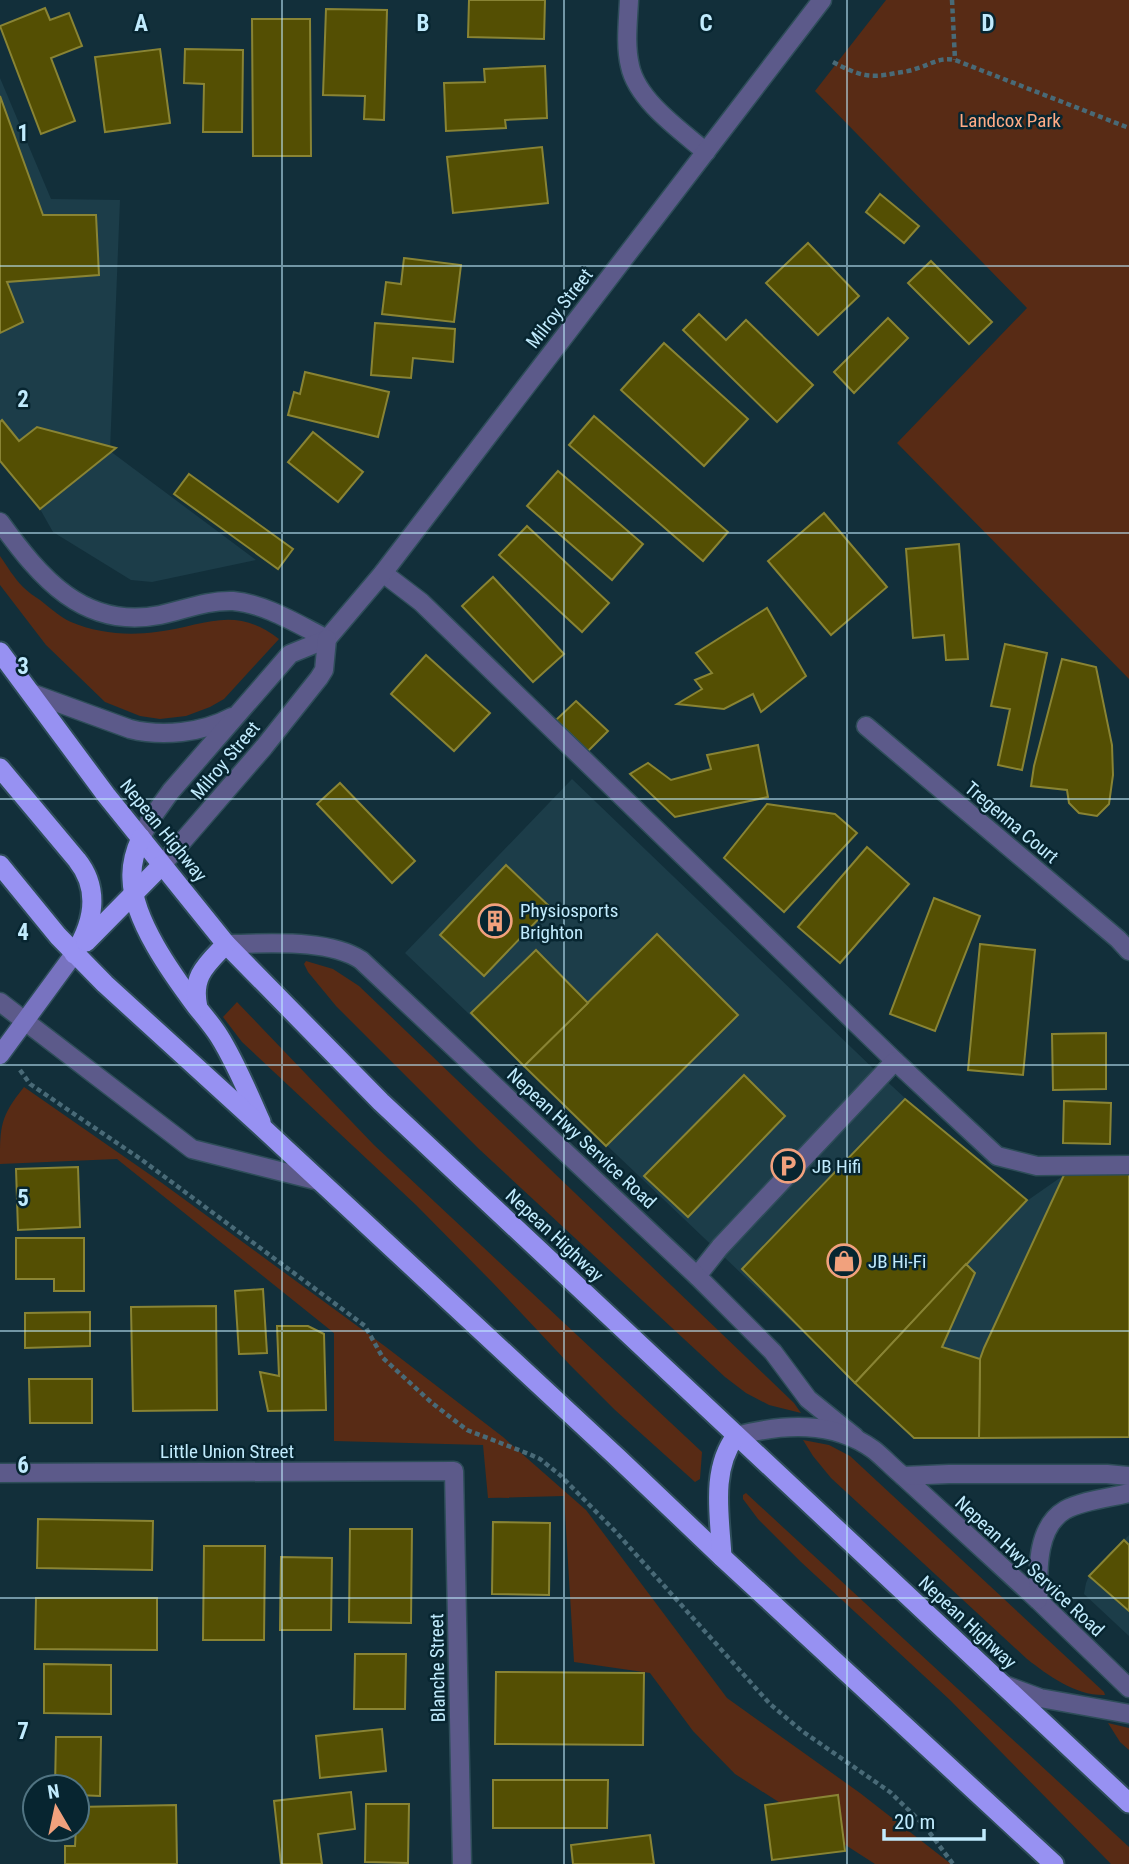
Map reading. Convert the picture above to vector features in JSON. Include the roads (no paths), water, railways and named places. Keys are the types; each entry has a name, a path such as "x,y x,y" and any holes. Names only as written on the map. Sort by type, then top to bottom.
{"highway":[{"name":"Nepean Highway","path":"0,652 9,676 31,693 106,795 226,944 381,1102 1129,1803"},
{"path":"0,768 86,874 91,895 90,920 74,954"},
{"path":"141,838 132,865 133,894 140,914 166,964 219,1035 264,1129"},
{"path":"0,865 74,954 1054,1864"},
{"path":"74,954 162,865"},
{"path":"199,1009 197,990 201,972 226,944"},
{"path":"722,1558 720,1466 728,1446 736,1436"}],"main road":[{"path":"0,1055 74,954"}],"street":[{"path":"629,0 628,51 630,68 636,83 643,94 671,122 706,152"},
{"name":"Milroy Street","path":"141,838 171,791 290,654 327,639 383,573 822,0"},
{"path":"0,522 32,565 58,590 77,603 100,612 146,617 200,604 232,601 265,610 327,639"},
{"path":"383,573 421,601 895,1061 997,1156 1037,1166 1129,1165"},
{"name":"Milroy Street","path":"162,865 264,747 319,678 324,670 327,639"},
{"path":"31,693 130,729 154,733 206,727 239,713"},
{"name":"Tregenna Court","path":"866,726 1129,951"},
{"name":"Nepean Hwy Service Road","path":"226,944 328,947 347,952 362,960 697,1276 774,1352 808,1399 903,1476 1129,1688"},
{"path":"0,1002 192,1149 319,1181"},
{"path":"697,1276 720,1247 895,1061"},
{"path":"736,1436 780,1427 802,1427 838,1433 867,1446"},
{"name":"Little Union Street","path":"0,1473 454,1471"},
{"name":"Blanche Street","path":"454,1471 462,1864"},
{"path":"903,1476 1129,1476"},
{"path":"1038,1600 1039,1558 1046,1535 1055,1519 1080,1504 1129,1493"},
{"path":"998,1682 1040,1698 1129,1714"}],"place":[{"name":"Physiosports Brighton","path":"495,921"},
{"name":"JB Hifi","path":"788,1166"},
{"name":"JB Hi-Fi","path":"844,1261"}],"park label":[{"name":"Landcox Park","path":"1010,120"}]}
